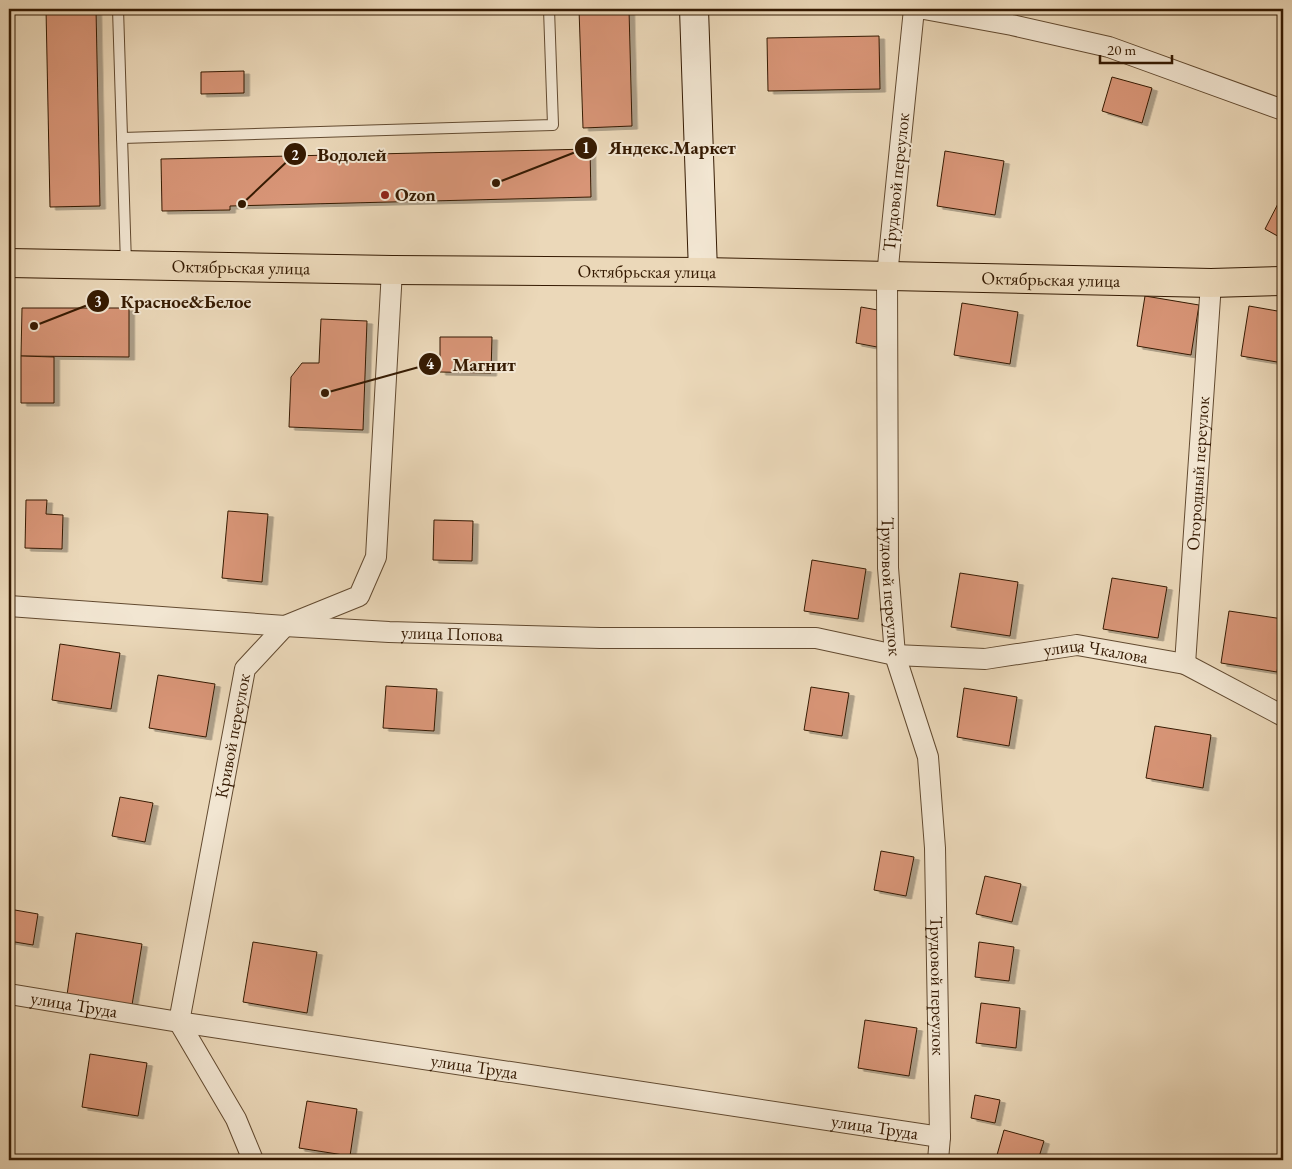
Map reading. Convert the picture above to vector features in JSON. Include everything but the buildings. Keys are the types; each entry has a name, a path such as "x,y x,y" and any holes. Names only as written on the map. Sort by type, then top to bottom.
{"main road":[{"path":"694,9 702,272"},
{"name":"Октябрьская улица","path":"9,263 392,270 702,272 1211,282 1283,281"}],"street":[{"name":"Трудовой переулок","path":"914,9 886,276 888,568 895,655 928,757 935,848 940,1137 938,1160"},
{"path":"924,9 1012,25 1109,47 1283,110"},
{"name":"Кривой переулок","path":"179,1022 245,668 285,626 359,596 376,557 392,270"},
{"name":"Огородный переулок","path":"1185,664 1211,282"},
{"name":"улица Попова","path":"9,606 389,632 600,638 816,638 895,655"},
{"name":"улица Чкалова","path":"895,655 985,659 1077,645 1185,664 1283,716"},
{"name":"улица Труда","path":"9,994 179,1022 940,1137"},
{"path":"179,1022 236,1119 253,1160"}],"lane":[{"path":"118,9 126,264"},
{"path":"122,138 553,125 549,9"}],"place":[{"name":"Яндекс.Маркет","path":"496,183"},
{"name":"Ozon","path":"385,195"},
{"name":"Водолей","path":"242,204"},
{"name":"Красное&Белое","path":"34,326"},
{"name":"Магнит","path":"325,393"}]}
